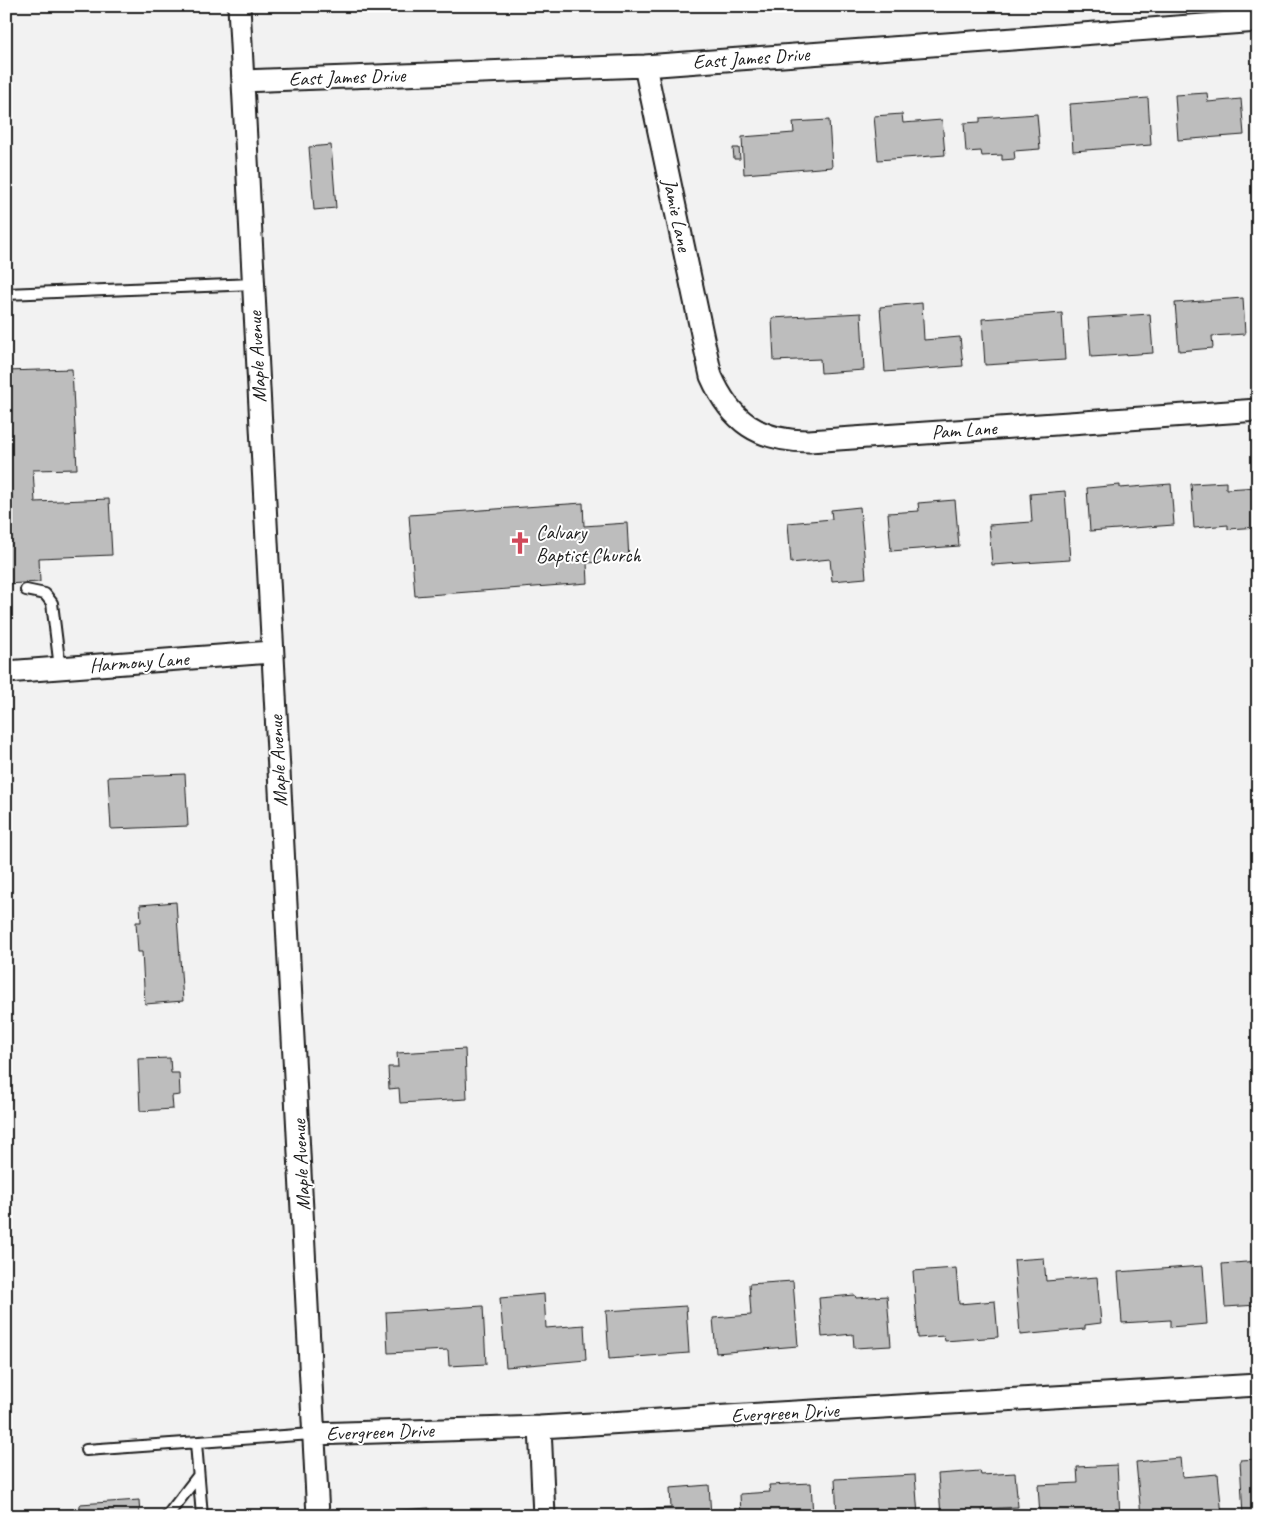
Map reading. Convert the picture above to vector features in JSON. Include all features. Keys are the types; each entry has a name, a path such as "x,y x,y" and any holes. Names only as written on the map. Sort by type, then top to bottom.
{"street":[{"name":"Maple Avenue","path":"239,6 272,652 310,1331 312,1434 318,1516"},
{"name":"East James Drive","path":"244,81 645,66 1258,21"},
{"name":"Jamie Lane","path":"645,66 708,364"},
{"name":"Pam Lane","path":"708,364 720,396 732,413 748,426 767,436 788,441 1258,410"},
{"name":"Harmony Lane","path":"6,672 272,652"},
{"name":"Evergreen Drive","path":"312,1434 540,1427 1258,1384"},
{"path":"540,1427 544,1516"}],"lane":[{"path":"6,294 254,284"},
{"path":"26,590 45,594 52,603 60,668"},
{"path":"86,1450 312,1434"},
{"path":"196,1443 202,1516"},
{"path":"167,1516 198,1476"}],"building":[{"path":"348,6 377,6 378,7 348,10"},
{"path":"1207,93 1208,102 1241,99 1244,135 1178,140 1175,95"},
{"path":"1148,98 1151,145 1073,151 1070,104"},
{"path":"902,114 903,123 942,120 945,155 878,160 874,116"},
{"path":"1037,114 1040,149 1014,151 1015,159 1002,160 1002,155 982,156 981,151 966,152 964,123 980,122 980,118"},
{"path":"829,120 832,167 744,174 742,137 794,133 793,122"},
{"path":"331,145 336,208 314,210 309,147"},
{"path":"733,148 739,148 740,159 734,159"},
{"path":"1243,298 1245,334 1212,336 1213,348 1179,351 1175,303"},
{"path":"922,303 924,340 960,337 963,366 885,372 880,307"},
{"path":"861,313 864,370 821,373 820,359 774,361 772,318"},
{"path":"1062,313 1065,360 985,365 982,319"},
{"path":"1150,314 1153,353 1091,357 1088,318"},
{"path":"72,369 77,469 33,470 35,502 109,499 112,555 39,558 40,582 6,584 6,371"},
{"path":"1226,482 1226,489 1258,487 1258,527 1228,529 1228,525 1194,528 1191,484"},
{"path":"1171,484 1174,525 1090,531 1087,488 1120,485 1120,488"},
{"path":"1065,491 1070,560 992,565 989,525 1032,522 1030,494"},
{"path":"955,500 959,546 891,551 888,513 919,511 918,503"},
{"name":"Calvary Baptist Church","path":"583,503 584,526 627,523 629,560 587,563 588,583 415,596 409,515"},
{"path":"860,507 866,578 832,581 830,559 791,563 788,523 832,519 831,510"},
{"path":"185,774 188,826 111,829 108,777"},
{"path":"176,902 183,1001 145,1004 142,952 138,952 136,922 141,922 140,905"},
{"path":"465,1049 467,1099 400,1103 399,1088 389,1089 388,1067 398,1067 397,1053"},
{"path":"170,1058 171,1073 179,1073 180,1095 172,1096 173,1109 140,1111 138,1059"},
{"path":"1044,1258 1046,1281 1097,1277 1101,1323 1085,1325 1085,1329 1020,1335 1014,1260"},
{"path":"1258,1261 1258,1305 1225,1307 1222,1264"},
{"path":"1203,1266 1207,1324 1170,1327 1170,1320 1122,1323 1118,1272"},
{"path":"956,1268 959,1304 995,1301 998,1337 945,1341 944,1336 918,1338 913,1271"},
{"path":"793,1281 798,1346 716,1353 713,1318 751,1315 749,1284"},
{"path":"544,1294 546,1328 584,1325 586,1360 506,1367 500,1298"},
{"path":"855,1295 856,1298 887,1296 891,1346 854,1348 853,1334 822,1337 819,1298"},
{"path":"483,1306 486,1364 449,1366 448,1350 388,1353 386,1312"},
{"path":"686,1306 689,1353 609,1359 606,1311"},
{"path":"1180,1458 1182,1477 1218,1474 1222,1516 1141,1516 1136,1462"},
{"path":"1258,1459 1258,1516 1243,1516 1240,1460"},
{"path":"1117,1465 1120,1516 1040,1516 1038,1485 1078,1483 1077,1467"},
{"path":"980,1471 981,1475 1015,1473 1018,1507 982,1509 983,1516 941,1516 938,1474"},
{"path":"915,1475 918,1516 837,1516 835,1479"},
{"path":"811,1483 813,1516 741,1516 740,1494 770,1492 769,1485"},
{"path":"709,1485 711,1516 612,1516 612,1511 671,1508 670,1488"},
{"path":"139,1500 140,1516 66,1516 66,1510 80,1509 80,1504"},
{"path":"429,1508 429,1516 389,1516 388,1511"},
{"path":"42,1512 42,1516 6,1516 6,1514"}],"place":[{"name":"Calvary Baptist Church","path":"520,543"}]}
